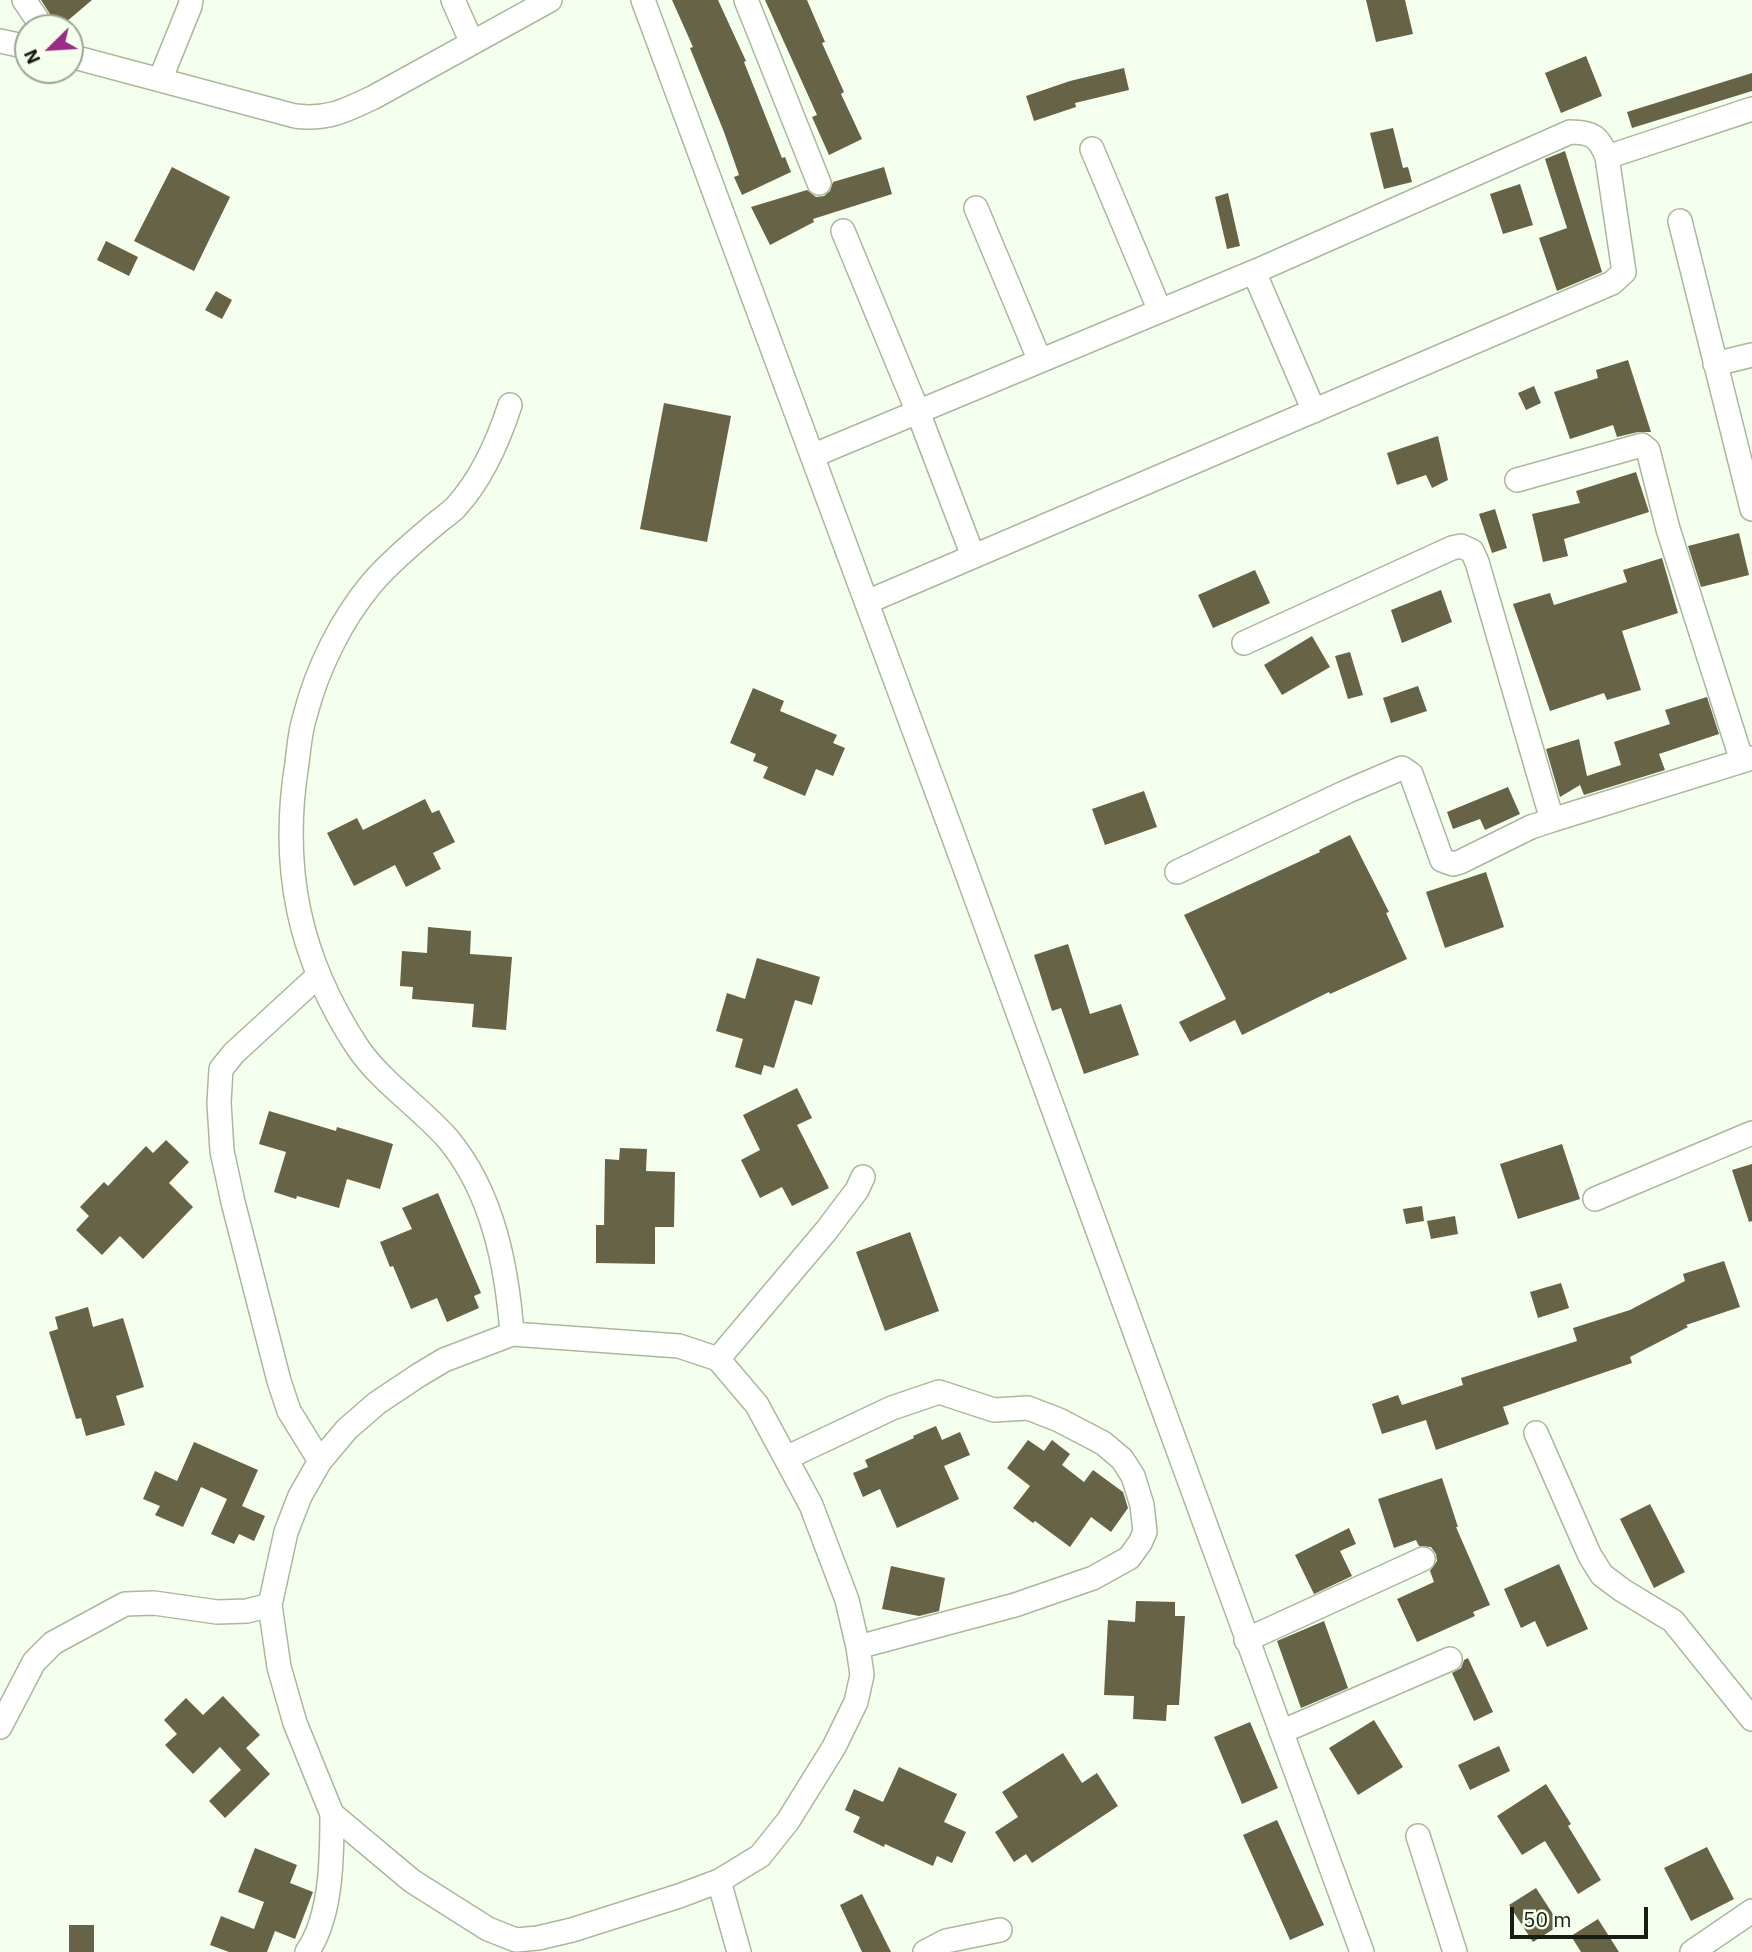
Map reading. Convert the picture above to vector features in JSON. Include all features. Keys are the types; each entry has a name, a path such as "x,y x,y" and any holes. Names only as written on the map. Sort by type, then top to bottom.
{"street":[{"path":"160,80 191,0"},
{"path":"453,0 472,43"},
{"path":"84,60 313,118 345,111 374,97 550,0"},
{"path":"643,0 867,602 1362,1952"},
{"path":"746,0 819,183"},
{"path":"1607,157 1752,109"},
{"path":"812,456 1254,272 1570,132 1582,132 1601,141 1607,157 1624,272 1612,284 867,602"},
{"path":"1092,149 1160,311"},
{"path":"976,208 1040,361"},
{"path":"1680,221 1752,509"},
{"path":"843,230 974,556"},
{"path":"1254,272 1314,411"},
{"path":"1715,364 1752,355"},
{"path":"510,405 496,446 467,493 454,509 373,583 344,622 315,684 304,717 293,787 290,863 298,909 312,962 359,1049 391,1085 449,1141 488,1210 509,1288 512,1334"},
{"path":"1177,872 1402,768 1411,774 1442,860 1447,863 1460,862 1531,827 1747,759 1668,529 1648,450 1642,445 1517,480"},
{"path":"1244,643 1452,548 1461,546 1472,551 1552,820"},
{"path":"319,975 234,1053 221,1069 219,1102 222,1151 230,1189 279,1381 289,1411 320,1461"},
{"path":"1595,1199 1752,1133"},
{"path":"718,1359 826,1231 857,1190 863,1177"},
{"path":"307,1952 312,1945 327,1900 332,1814 295,1723 279,1667 270,1605 286,1532 300,1496 320,1461 346,1429 377,1403 419,1375 444,1360 512,1334 679,1346 718,1359 757,1405 811,1504 847,1600 862,1675 856,1702 834,1747 770,1845 760,1856 719,1881 621,1916 518,1946 412,1881 332,1814"},
{"path":"786,1458 892,1408 939,1392 994,1410 1028,1408 1059,1419 1103,1443 1122,1459 1133,1476 1142,1505 1145,1532 1129,1558 1093,1578 1015,1605 858,1647"},
{"path":"1536,1433 1590,1556 1602,1575 1673,1621 1752,1719"},
{"path":"1246,1640 1423,1559"},
{"path":"0,1727 34,1662 53,1643 125,1604 154,1603 217,1612 247,1611 270,1605"},
{"path":"1281,1732 1450,1659"},
{"path":"1418,1836 1455,1952"},
{"path":"719,1881 739,1952"},
{"path":"1692,1952 1752,1911"},
{"path":"925,1952 946,1941 1000,1930"}],"building":[{"path":"41,0 92,0 76,14 50,14"},
{"path":"672,0 718,0 746,61 744,62 782,158 785,157 791,172 742,195 734,177 739,175 724,132 690,48 693,47"},
{"path":"765,0 807,0 825,42 822,43 844,92 841,94 862,139 829,155 812,117 817,115"},
{"path":"1366,0 1405,0 1413,34 1376,42"},
{"path":"1586,56 1602,96 1561,113 1545,73"},
{"path":"1124,68 1129,90 1075,103 1076,107 1034,121 1026,96 1070,81"},
{"path":"1752,73 1752,91 1632,128 1627,112"},
{"path":"1393,128 1403,168 1408,167 1412,182 1384,189 1370,133"},
{"path":"1565,151 1602,272 1557,291 1539,238 1567,228 1545,159"},
{"path":"172,167 230,197 194,271 134,241"},
{"path":"884,167 892,194 813,219 814,222 770,245 751,207 807,190 816,197 824,196 830,191 833,182"},
{"path":"1520,184 1533,225 1503,234 1490,194"},
{"path":"1228,193 1240,246 1227,249 1215,197"},
{"path":"106,241 138,257 129,276 97,260"},
{"path":"216,291 232,300 222,319 205,310"},
{"path":"1628,360 1651,432 1617,437 1613,425 1570,439 1554,392 1598,378 1596,370"},
{"path":"1534,386 1541,403 1526,410 1518,393"},
{"path":"664,403 731,416 707,542 640,529"},
{"path":"1438,436 1448,480 1432,488 1426,475 1397,485 1387,453"},
{"path":"1636,472 1649,512 1564,539 1568,556 1543,562 1532,514 1580,503 1576,491"},
{"path":"1495,509 1507,548 1492,553 1479,514"},
{"path":"1739,533 1749,575 1701,587 1688,546"},
{"path":"1662,558 1678,613 1622,631 1641,690 1607,700 1604,693 1550,711 1513,604 1550,593 1554,605 1627,582 1623,570"},
{"path":"1255,570 1270,603 1213,628 1198,595"},
{"path":"1441,590 1452,622 1402,643 1391,610"},
{"path":"1312,636 1330,667 1282,695 1264,665"},
{"path":"1350,652 1363,695 1348,699 1335,656"},
{"path":"1418,686 1427,711 1391,723 1383,698"},
{"path":"753,688 784,701 780,711 837,735 833,743 845,748 833,776 816,769 805,796 763,778 768,767 753,761 756,754 730,743"},
{"path":"1707,697 1719,734 1659,754 1665,770 1584,795 1580,785 1560,797 1546,749 1579,739 1587,776 1621,765 1614,742 1670,724 1665,710"},
{"path":"1508,787 1520,814 1485,830 1480,819 1453,829 1447,812"},
{"path":"1144,791 1157,827 1105,845 1092,809"},
{"path":"425,799 432,813 439,810 455,842 433,853 441,869 406,887 395,865 354,886 327,833 357,818 363,830"},
{"path":"1350,835 1389,912 1386,913 1407,959 1330,994 1329,992 1242,1035 1235,1020 1190,1042 1179,1022 1226,999 1184,915 1320,852 1319,850"},
{"path":"1486,872 1504,927 1445,948 1426,892"},
{"path":"428,927 471,931 470,954 512,957 506,1030 472,1027 474,1004 412,999 413,987 400,986 402,951 427,953"},
{"path":"1068,944 1090,1014 1121,1004 1139,1055 1084,1074 1061,1008 1052,1011 1034,955"},
{"path":"757,958 820,977 812,1005 795,1000 774,1068 764,1065 761,1075 735,1067 743,1039 716,1031 727,993 745,999"},
{"path":"797,1088 812,1118 797,1125 829,1188 792,1206 782,1187 760,1198 741,1160 760,1150 743,1115"},
{"path":"269,1111 393,1144 380,1189 347,1179 339,1208 274,1192 286,1152 259,1144"},
{"path":"166,1140 189,1162 169,1183 193,1207 143,1259 120,1236 102,1255 76,1230 89,1216 80,1207 104,1182 108,1186 146,1146 153,1153"},
{"path":"1562,1144 1580,1199 1518,1219 1500,1164"},
{"path":"620,1148 647,1149 646,1171 675,1172 674,1227 655,1227 655,1264 596,1263 596,1225 604,1225 605,1159 619,1160"},
{"path":"1752,1164 1752,1221 1749,1222 1732,1170"},
{"path":"438,1193 481,1293 474,1296 479,1308 447,1322 437,1298 411,1309 380,1242 412,1229 402,1208"},
{"path":"1422,1206 1424,1221 1406,1224 1403,1209"},
{"path":"1455,1216 1458,1234 1431,1239 1427,1221"},
{"path":"910,1232 939,1311 885,1331 856,1252"},
{"path":"1724,1261 1740,1307 1686,1325 1688,1327 1630,1357 1632,1363 1503,1407 1509,1424 1436,1450 1426,1420 1382,1434 1372,1404 1398,1395 1402,1405 1463,1385 1461,1378 1577,1341 1573,1328 1630,1310 1685,1281 1683,1274"},
{"path":"1561,1283 1569,1308 1538,1318 1530,1292"},
{"path":"88,1307 93,1327 123,1318 144,1387 116,1396 125,1425 86,1436 81,1418 76,1419 49,1332 58,1329 55,1317"},
{"path":"936,1426 942,1440 960,1432 970,1455 944,1466 959,1499 897,1528 880,1489 863,1497 853,1473 868,1467 865,1460"},
{"path":"1028,1440 1044,1451 1052,1440 1070,1454 1062,1465 1084,1482 1093,1470 1123,1492 1128,1508 1111,1532 1091,1517 1070,1547 1013,1508 1030,1486 1007,1468"},
{"path":"194,1442 258,1470 242,1506 265,1516 254,1541 239,1534 234,1544 211,1534 227,1499 201,1487 183,1527 155,1515 160,1506 143,1499 155,1471 177,1481"},
{"path":"1442,1478 1456,1527 1490,1605 1473,1612 1475,1616 1417,1642 1397,1599 1434,1582 1430,1571 1437,1561 1436,1554 1431,1547 1419,1546 1416,1540 1394,1548 1378,1499"},
{"path":"1650,1504 1685,1572 1654,1588 1620,1519"},
{"path":"1349,1528 1356,1544 1340,1551 1352,1576 1314,1594 1295,1555"},
{"path":"1559,1564 1588,1629 1547,1647 1535,1621 1521,1628 1504,1589"},
{"path":"891,1566 945,1578 939,1611 919,1616 882,1609"},
{"path":"1136,1601 1175,1602 1175,1616 1185,1616 1179,1705 1167,1705 1166,1721 1133,1719 1134,1696 1104,1695 1108,1620 1135,1622"},
{"path":"1324,1621 1348,1688 1301,1708 1277,1641"},
{"path":"1468,1658 1493,1712 1474,1721 1452,1673 1461,1668 1464,1660"},
{"path":"223,1696 260,1735 246,1748 270,1774 225,1818 209,1801 241,1770 220,1747 193,1774 165,1745 177,1734 164,1720 186,1698 203,1715"},
{"path":"1374,1720 1403,1767 1358,1795 1329,1748"},
{"path":"1250,1722 1278,1788 1242,1804 1214,1737"},
{"path":"1499,1746 1510,1771 1470,1790 1458,1765"},
{"path":"1063,1753 1082,1783 1097,1773 1118,1806 1032,1863 1026,1854 1014,1862 995,1832 1018,1817 1002,1792"},
{"path":"899,1767 957,1794 944,1822 966,1832 952,1863 937,1856 933,1866 853,1832 860,1817 845,1810 854,1789 883,1802"},
{"path":"1546,1784 1601,1880 1578,1894 1545,1841 1522,1855 1497,1816"},
{"path":"1277,1820 1324,1925 1290,1940 1243,1835"},
{"path":"1707,1847 1734,1899 1691,1921 1664,1868"},
{"path":"255,1848 297,1865 290,1883 313,1892 295,1939 275,1931 267,1952 229,1952 210,1945 221,1916 254,1929 264,1902 238,1892"},
{"path":"1536,1888 1560,1925 1533,1942 1509,1905"},
{"path":"862,1894 891,1952 862,1952 840,1905"},
{"path":"1598,1919 1619,1952 1581,1952 1571,1936"},
{"path":"69,1925 94,1925 94,1952 69,1952"}]}
